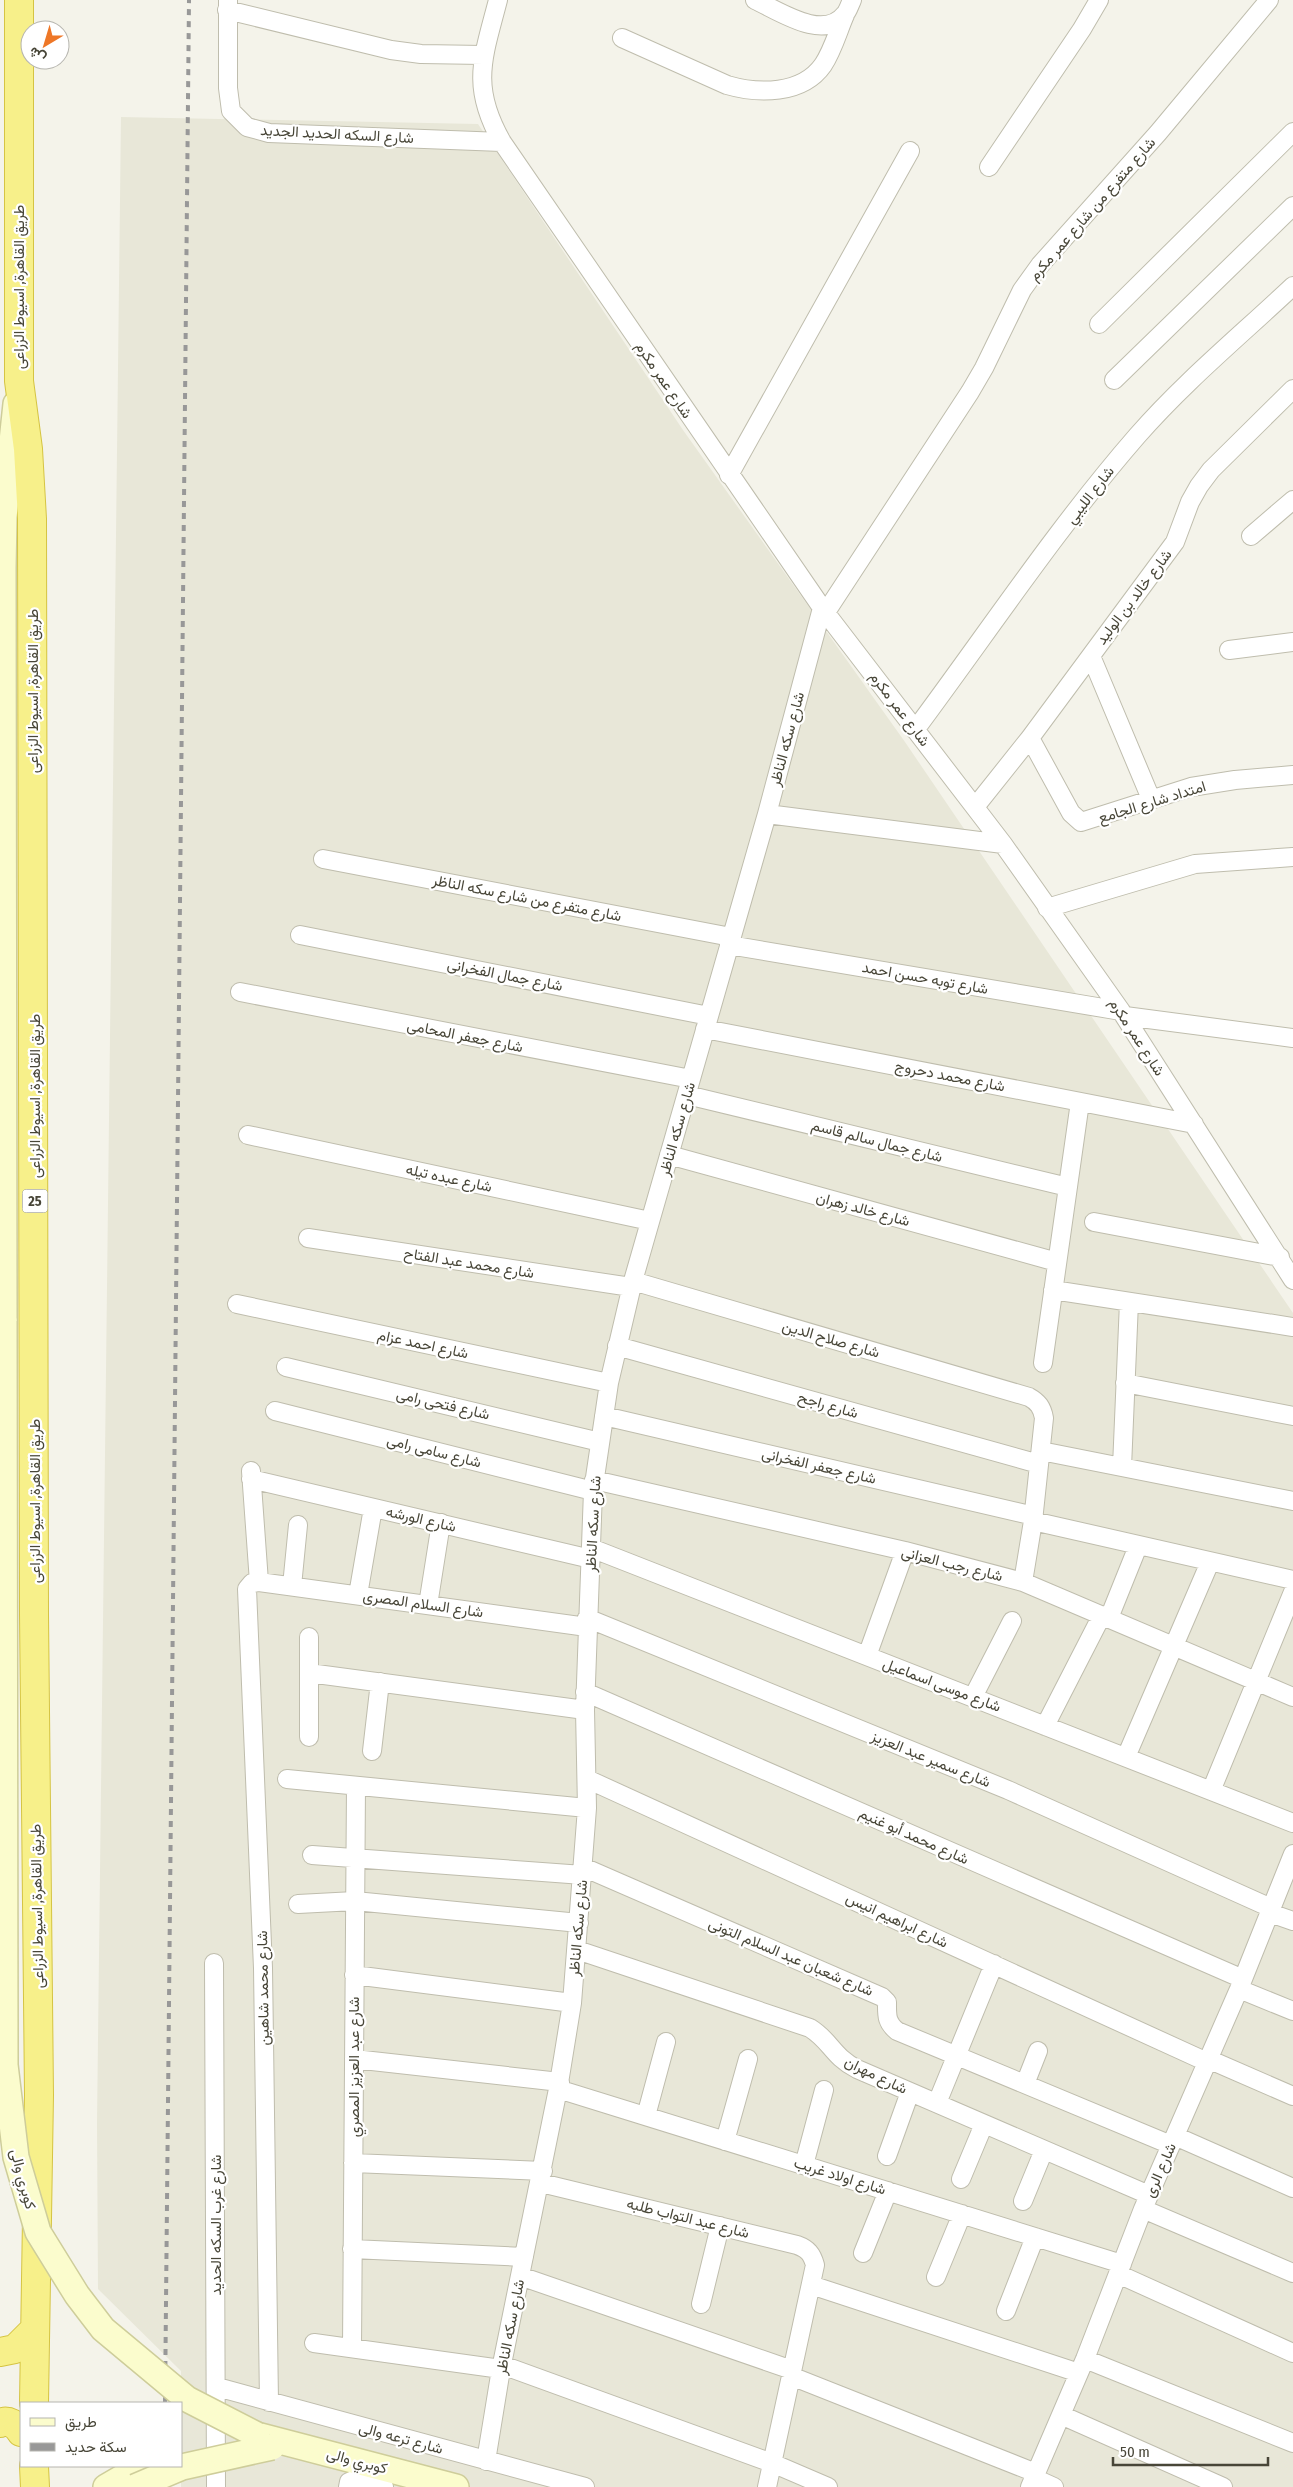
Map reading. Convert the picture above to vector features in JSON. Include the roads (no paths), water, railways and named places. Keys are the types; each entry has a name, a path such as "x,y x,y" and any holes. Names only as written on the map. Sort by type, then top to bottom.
{"highway":[{"name":"طريق القاهرة, اسيوط الزراعى","path":"19,0 19,381 28,449 32,528 34,1614 39,2095 34,2402"},
{"path":"0,2352 15,2350 35,2329"},
{"path":"0,2423 10,2423 18,2426 20,2430"},
{"path":"34,2467 35,2487"}],"main road":[{"name":"كوبري والى","path":"19,381 4,517 3,568 6,2074 16,2157 38,2232 77,2295 103,2329 187,2399 265,2441 456,2487"},
{"name":"كوبري والى","path":"0,2127 5,2159 28,2236 68,2301 96,2337 175,2402"},
{"name":"كوبري والى","path":"182,2408 265,2441 433,2487"},
{"name":"كوبري والى","path":"182,2452 265,2441"},
{"name":"كوبري والى","path":"135,2487 182,2467 265,2441"},
{"path":"106,2487 140,2467"}],"street":[{"name":"شارع عمر مكرم","path":"498,0 483,55 481,78 483,100 490,122 502,142 729,475 824,610 1003,844 1123,1013 1293,1280"},
{"path":"755,0 814,27 831,25 849,8"},
{"path":"989,167 1082,29 1099,0"},
{"name":"شارع متفرع من شارع عمر مكرم","path":"824,610 975,384 1022,290 1040,265 1158,132 1269,0"},
{"path":"228,5 390,50 421,54 483,55"},
{"name":"شارع السكه الحديد الجديد","path":"228,5 229,96 231,111 247,127 269,133 502,142"},
{"path":"622,38 727,85 744,90 781,90 798,84 819,70 829,54 849,8"},
{"path":"1100,324 1293,132"},
{"path":"729,475 910,151"},
{"path":"1114,380 1293,206"},
{"name":"شارع الليبي","path":"916,730 1090,494 1132,442 1164,408 1293,286"},
{"name":"شارع خالد بن الوليد","path":"975,807 1030,738 1175,542 1190,502 1212,470 1293,390"},
{"path":"1251,536 1293,500"},
{"name":"شارع سكه الناظر","path":"486,2461 501,2367 542,2177 572,2003 587,1808 585,1701 594,1485 609,1383 632,1284 824,610"},
{"path":"1229,650 1293,642"},
{"path":"1090,656 1151,799"},
{"name":"امتداد شارع الجامع","path":"1030,738 1075,819 1081,822 1088,822 1191,786 1293,775"},
{"path":"767,814 1003,844"},
{"path":"1047,908 1195,864 1293,857"},
{"name":"شارع متفرع من شارع سكه الناظر","path":"323,859 730,941"},
{"name":"شارع جمال الفخرانى","path":"300,935 707,1022"},
{"name":"شارع توبه حسن احمد","path":"730,941 1123,1013 1293,1038"},
{"name":"شارع جعفر المحامى","path":"240,992 689,1087"},
{"name":"شارع محمد دحروج","path":"707,1022 1080,1102 1194,1124"},
{"name":"شارع جمال سالم قاسم","path":"689,1087 1068,1187"},
{"path":"1043,1363 1080,1102"},
{"name":"شارع عبده تيله","path":"248,1135 650,1221"},
{"name":"شارع خالد زهران","path":"669,1155 1057,1262"},
{"path":"1094,1222 1280,1257"},
{"name":"شارع محمد عبد الفتاح","path":"308,1238 632,1284"},
{"name":"شارع صلاح الدين","path":"632,1284 1029,1397 1037,1402 1042,1409 1044,1418 1040,1457"},
{"path":"1053,1290 1293,1327"},
{"path":"1122,1467 1129,1302"},
{"name":"شارع احمد عزام","path":"237,1304 609,1383"},
{"name":"شارع راجح","path":"617,1346 1040,1457 1122,1467 1293,1501"},
{"name":"شارع فتحى رامى","path":"286,1367 600,1442"},
{"path":"1125,1383 1293,1416"},
{"name":"شارع سامى رامى","path":"275,1411 594,1485"},
{"name":"شارع جعفر الفخرانى","path":"604,1416 1138,1546 1293,1580"},
{"path":"1023,1582 1040,1457"},
{"name":"شارع الورشه","path":"259,1582 251,1475 441,1524 591,1553"},
{"name":"شارع رجب العزانى","path":"594,1485 905,1551 1023,1582 1293,1697"},
{"path":"358,1595 373,1508"},
{"path":"428,1605 441,1524"},
{"path":"292,1586 298,1525"},
{"path":"1045,1726 1105,1616 1138,1546"},
{"path":"868,1656 905,1551"},
{"name":"شارع موسى اسماعيل","path":"591,1553 868,1656 1293,1823"},
{"path":"1126,1758 1210,1562"},
{"name":"شارع السلام المصرى","path":"259,1582 428,1605 587,1622"},
{"name":"شارع محمد شاهين","path":"259,1582 252,1583 247,1589 246,1596 263,1968 269,2402"},
{"path":"1211,1791 1293,1592"},
{"path":"973,1697 1012,1621"},
{"name":"شارع سمير عبد العزيز","path":"587,1622 1008,1790 1293,1921"},
{"path":"309,1637 309,1737"},
{"name":"شارع محمد أبو غنيم","path":"309,1673 380,1682 585,1701 1241,1984 1293,2010"},
{"path":"372,1751 380,1682"},
{"name":"شارع ابراهيم انيس","path":"587,1779 1208,2061 1293,2096"},
{"path":"287,1780 587,1808"},
{"name":"شارع عبد العزيز المصري","path":"352,2348 356,1786"},
{"name":"شارع الرى","path":"1033,2479 1082,2366 1146,2202 1241,1984 1293,1854"},
{"path":"312,1855 583,1871"},
{"name":"شارع شعبان عبد السلام التونى","path":"583,1871 882,1997 887,2002 887,2018 890,2026 897,2031 1025,2084 1293,2188"},
{"path":"298,1904 355,1901 579,1923"},
{"name":"شارع مهران","path":"577,1950 810,2028 824,2037 832,2052 844,2062 1044,2150 1293,2273"},
{"name":"شارع غرب السكه الحديد","path":"214,1963 216,2487"},
{"path":"937,2104 994,1964"},
{"path":"354,1975 572,2003"},
{"path":"646,2116 666,2042"},
{"path":"1025,2084 1038,2051"},
{"name":"شارع اولاد غريب","path":"354,2059 559,2086 646,2116 1035,2237 1120,2269 1293,2353"},
{"path":"725,2141 748,2059"},
{"path":"804,2165 824,2090"},
{"path":"887,2156 910,2092"},
{"path":"961,2179 984,2124"},
{"path":"1023,2201 1044,2150"},
{"name":"شارع عبد التواب طلبه","path":"353,2163 542,2177 806,2248 813,2256 815,2265 812,2280"},
{"path":"863,2253 888,2191"},
{"path":"936,2277 962,2214"},
{"path":"701,2304 720,2226"},
{"path":"1006,2311 1035,2237"},
{"path":"352,2250 524,2257"},
{"path":"520,2276 792,2373 1054,2487"},
{"path":"767,2487 812,2280 1082,2366 1293,2443"},
{"path":"314,2343 501,2367 772,2463 828,2487"},
{"name":"شارع ترعه والى","path":"216,2387 585,2487"},
{"path":"1061,2415 1222,2487"},
{"path":"352,2483 384,2487"}],"railway":[{"path":"165,2402 189,0"},
{"path":"164,2467 164,2487"}]}
